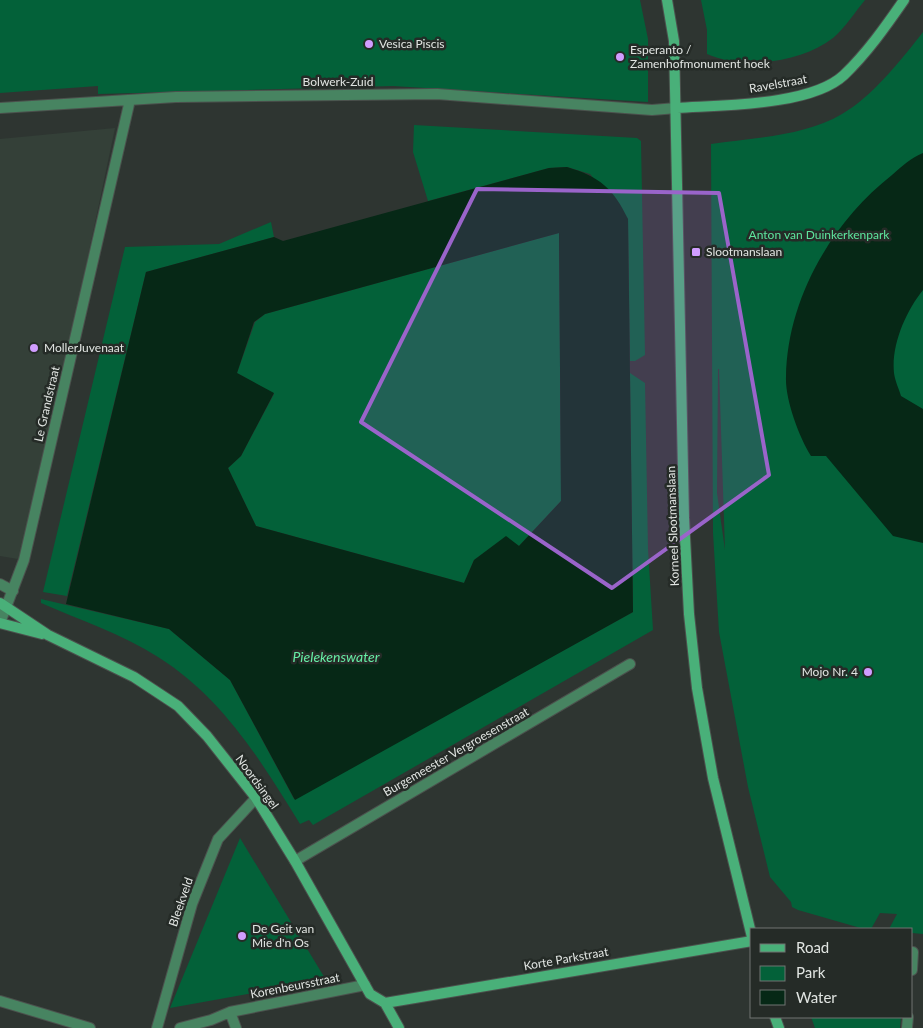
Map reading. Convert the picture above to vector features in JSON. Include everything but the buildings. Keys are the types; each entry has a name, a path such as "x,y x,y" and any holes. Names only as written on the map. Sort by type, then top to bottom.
{"street":[{"name":"Korneel Slootmanslaan","path":"666,0 674,40 677,108 684,499 689,614 697,688 713,778 750,929"},
{"name":"Ravelstraat","path":"677,108 779,100 809,93 828,85 843,76 904,0"},
{"name":"Bolwerk-Zuid","path":"0,108 130,100 281,95 437,94 652,110 677,108"},
{"name":"Le Grandstraat","path":"0,623 4,605 14,591 24,560 130,100"},
{"path":"0,584 14,591"},
{"name":"Noordsingel","path":"4,605 48,635 134,677 178,706 206,736 256,798 295,861 370,994 385,1003"},
{"name":"Noordsingel","path":"0,623 48,635"},
{"name":"Burgemeester Vergroesenstraat","path":"295,861 630,664"},
{"name":"Bleekveld","path":"157,1028 192,904 218,839 256,798"},
{"name":"Korte Parkstraat","path":"385,1003 750,941"},
{"path":"913,966 916,952"},
{"name":"Korenbeursstraat","path":"180,1028 211,1020 230,1012 365,985"},
{"path":"0,1001 90,1028"},
{"path":"385,1003 399,1028"},
{"path":"230,1012 236,1028"}],"highlighted area":[{"path":"477,189 719,193 769,475 612,588 361,422"}],"shaded area":[{"name":"MollerJuvenaat","path":"115,128 24,560 0,556 0,139"}],"green space":[{"path":"0,0 640,0 648,39 648,102 393,86 98,94 98,86 0,93"},
{"path":"701,0 865,0 846,25 833,38 820,47 789,58 754,63 721,59 707,54 707,30"},
{"name":"Anton van Duinkerkenpark","path":"923,32 923,934 913,933 913,928 890,928 897,914 880,913 872,928 861,928 798,910 792,907 791,902 770,877 748,787 719,632 713,533 711,144 796,132 828,121 853,107 864,98 896,65","holes":["718,369 719,369 725,550 717,493"]},
{"path":"414,125 637,138 641,141 645,355 635,361 630,361 628,219 590,174 567,167 549,168 428,201 413,152"},
{"path":"271,222 274,237 146,272 67,596 43,592 125,247 219,244"},
{"path":"559,233 561,501 519,546 506,537 474,560 464,583 256,526 228,468 241,456 274,394 237,373 255,322 265,314"},
{"path":"630,373 645,383 648,549 653,630 313,825 309,820 300,824 239,732 221,711 181,673 130,641 41,603 41,599 169,629 230,680 294,799 633,612"},
{"path":"240,838 326,980 170,1008"},
{"path":"811,1018 901,1018 900,1028 815,1028"}],"water":[{"path":"923,153 923,290 911,308 901,329 897,340 894,362 895,376 901,396 923,409 923,543 893,536 826,456 811,456 794,418 786,386 786,377 788,348 804,291 832,239 850,215 870,194 914,157"},
{"name":"Pielekenswater","path":"567,167 597,180 617,199 628,219 633,612 295,800 230,680 169,629 66,604 146,272 274,237 283,241 549,168","holes":["559,233 561,501 519,546 506,536 474,560 464,583 256,526 228,468 241,456 274,393 237,373 254,322 265,314"]}],"place":[{"name":"Vesica Piscis","path":"369,44"},
{"name":"Esperanto / Zamenhofmonument hoek","path":"620,57"},
{"name":"Slootmanslaan","path":"696,252"},
{"name":"MollerJuvenaat","path":"34,348"},
{"name":"Mojo Nr. 4","path":"868,672"},
{"name":"De Geit van Mie d'n Os","path":"242,936"}]}
